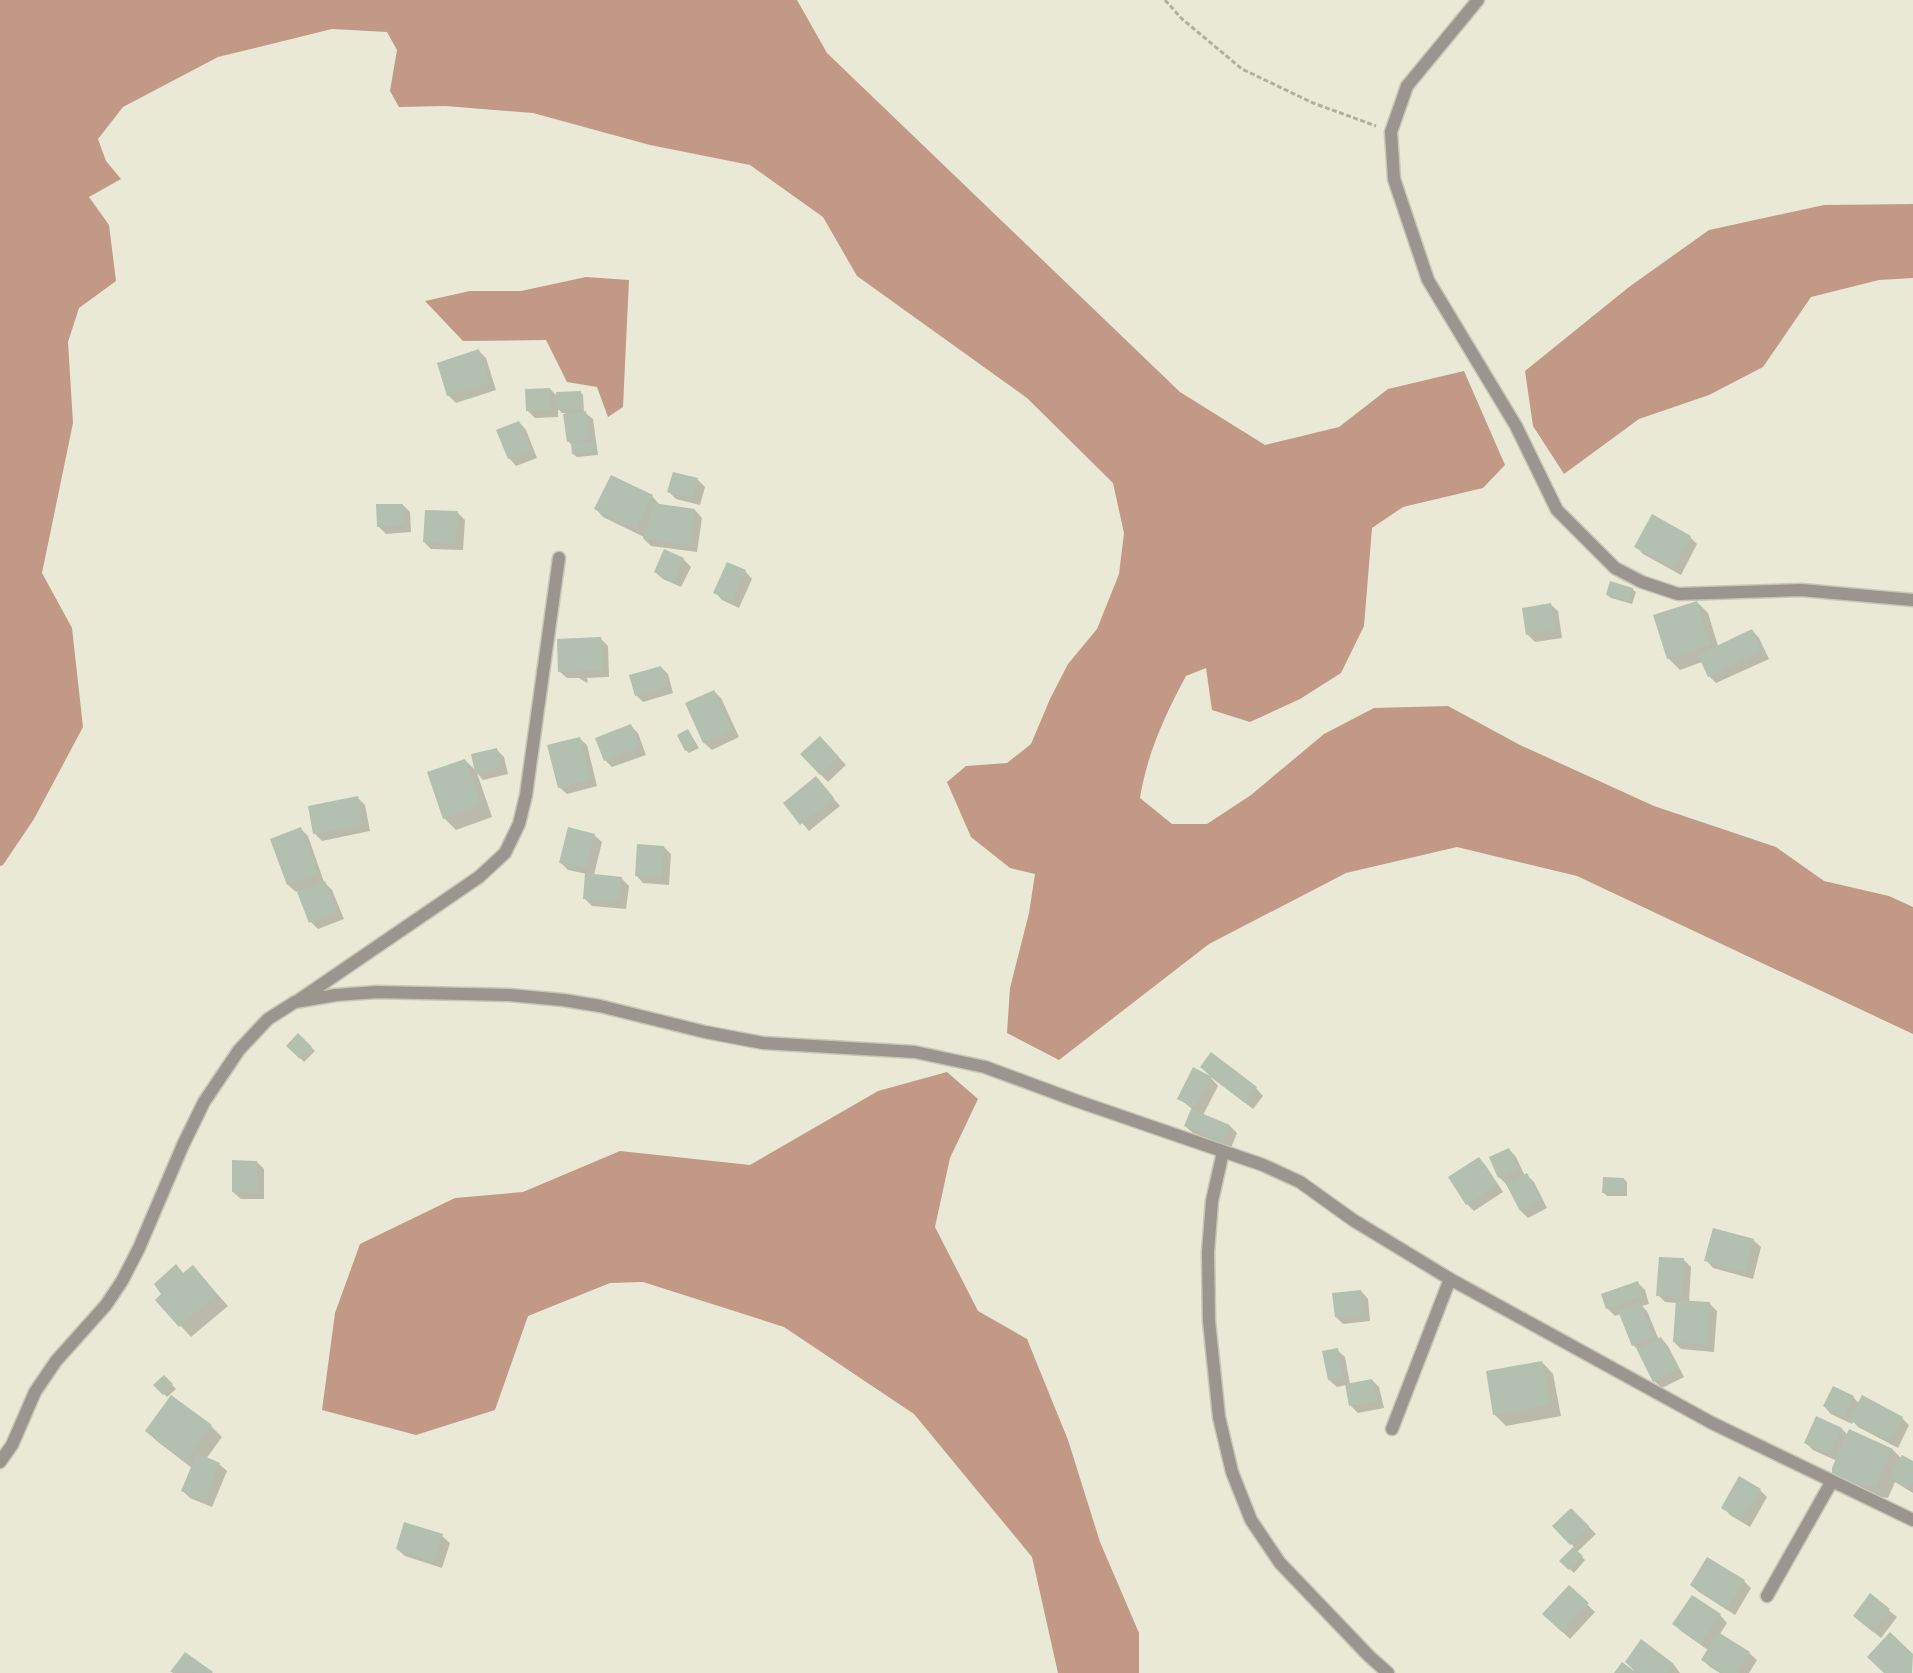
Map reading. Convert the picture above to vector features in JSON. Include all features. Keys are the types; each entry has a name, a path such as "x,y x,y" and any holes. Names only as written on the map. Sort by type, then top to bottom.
{"street":[{"path":"1478,0 1407,86 1391,132 1394,179 1428,280 1516,426 1557,510 1615,568 1642,582 1678,594 1801,590 1913,600"},
{"path":"0,1462 12,1445 35,1392 56,1361 106,1305 122,1281 139,1248 183,1145 204,1102 239,1050 268,1019 479,877 505,853 519,824 526,794 559,558"},
{"path":"295,1002 336,995 377,992 510,995 600,1006 763,1044 915,1052 985,1067 1077,1102 1263,1165 1300,1182 1353,1220 1450,1279 1712,1423 1913,1520"},
{"path":"1223,1152 1212,1201 1208,1252 1209,1321 1219,1417 1232,1472 1251,1520 1280,1563 1369,1656 1388,1673"},
{"path":"1392,1429 1450,1279"},
{"path":"1767,1596 1832,1481"}],"path":[{"path":"1165,0 1181,18 1242,69 1313,103 1391,132"}],"shaded area":[{"path":"0,0 797,0 827,53 1180,392 1265,445 1339,427 1388,389 1464,371 1505,465 1483,488 1403,507 1372,528 1364,626 1341,673 1300,699 1250,722 1212,710 1206,668 1186,676 1171,705 1152,750 1140,798 1172,824 1207,824 1251,795 1324,734 1374,708 1448,706 1520,745 1654,806 1776,847 1824,881 1889,896 1913,907 1913,1034 1577,876 1457,847 1346,873 1209,944 1059,1060 1007,1033 1010,988 1029,913 1035,874 1010,868 971,837 947,782 966,766 1007,763 1031,744 1050,699 1068,664 1097,629 1119,574 1124,533 1113,483 1027,398 857,276 823,217 750,165 650,145 533,113 446,106 399,107 390,91 397,50 387,32 332,29 218,57 123,107 98,139 106,161 121,179 89,197 109,225 116,281 79,308 68,342 73,423 42,573 72,628 83,727 34,819 3,865 0,866"},
{"path":"1913,204 1913,278 1879,280 1811,297 1763,367 1709,395 1639,419 1564,474 1533,426 1525,371 1629,287 1709,230 1824,205"},
{"path":"586,277 629,280 623,407 608,417 597,387 567,382 546,340 463,341 425,301 470,291 521,291"},
{"path":"947,1072 978,1099 950,1158 935,1227 978,1311 1027,1339 1068,1440 1100,1542 1139,1633 1139,1673 1058,1673 1032,1557 914,1414 784,1327 643,1282 610,1283 528,1316 495,1410 416,1435 322,1410 335,1313 360,1244 455,1198 523,1192 620,1151 750,1165 878,1091"}],"building":[{"path":"479,349 489,383 447,396 437,363"},
{"path":"550,388 551,410 526,411 525,389"},
{"path":"581,391 582,409 557,410 556,392"},
{"path":"586,411 590,439 567,442 563,414"},
{"path":"519,421 531,450 508,459 496,430"},
{"path":"594,442 595,452 572,454 571,444"},
{"path":"673,472 698,478 693,499 667,492"},
{"path":"611,475 653,495 636,530 594,509"},
{"path":"653,503 695,509 690,545 643,539"},
{"path":"376,504 403,504 404,525 377,527"},
{"path":"425,510 458,511 456,544 423,542"},
{"path":"1652,514 1691,536 1673,568 1634,547"},
{"path":"664,549 684,558 674,581 654,572"},
{"path":"727,562 746,570 732,601 713,593"},
{"path":"1610,581 1633,588 1629,601 1606,595"},
{"path":"1697,601 1711,645 1667,659 1653,615"},
{"path":"1551,603 1555,630 1526,635 1522,608"},
{"path":"1752,629 1762,651 1708,677 1698,655"},
{"path":"601,637 603,670 558,672 557,639"},
{"path":"661,666 667,686 635,696 629,675"},
{"path":"714,690 733,730 703,743 685,703"},
{"path":"631,724 640,747 604,761 595,738"},
{"path":"688,729 696,744 685,751 677,735"},
{"path":"820,736 839,757 820,775 800,754"},
{"path":"580,737 591,779 558,788 547,745"},
{"path":"497,748 501,767 475,773 471,754"},
{"path":"465,759 481,805 443,819 427,772"},
{"path":"816,776 834,798 800,825 783,803"},
{"path":"358,796 363,824 313,834 308,806"},
{"path":"301,827 318,874 287,885 270,839"},
{"path":"568,827 595,834 587,869 559,863"},
{"path":"637,844 664,846 662,878 635,876"},
{"path":"585,873 622,877 619,902 583,899"},
{"path":"325,881 337,911 309,923 297,892"},
{"path":"298,1033 312,1047 300,1059 286,1046"},
{"path":"1211,1052 1257,1087 1245,1103 1200,1067"},
{"path":"1193,1067 1212,1077 1195,1108 1177,1099"},
{"path":"1191,1109 1230,1125 1223,1142 1184,1126"},
{"path":"1509,1148 1519,1169 1498,1178 1489,1157"},
{"path":"1479,1157 1497,1184 1466,1205 1448,1177"},
{"path":"232,1160 257,1161 257,1192 232,1192"},
{"path":"1527,1173 1541,1200 1520,1211 1506,1184"},
{"path":"1603,1177 1624,1178 1624,1193 1602,1193"},
{"path":"1713,1228 1754,1239 1745,1272 1704,1261"},
{"path":"1659,1257 1684,1258 1682,1297 1656,1296"},
{"path":"176,1264 183,1273 193,1265 217,1294 179,1327 155,1300 161,1294 154,1284"},
{"path":"1638,1281 1643,1296 1606,1309 1601,1294"},
{"path":"1361,1290 1364,1314 1335,1317 1332,1293"},
{"path":"1676,1300 1710,1302 1707,1345 1673,1342"},
{"path":"1640,1302 1654,1337 1632,1346 1618,1311"},
{"path":"1661,1337 1678,1369 1653,1382 1637,1350"},
{"path":"1338,1348 1344,1377 1328,1380 1322,1351"},
{"path":"1542,1361 1550,1405 1493,1415 1486,1371"},
{"path":"164,1375 173,1384 163,1395 153,1385"},
{"path":"1372,1379 1377,1401 1349,1406 1345,1384"},
{"path":"1833,1386 1854,1396 1844,1417 1823,1406"},
{"path":"171,1395 212,1425 185,1461 145,1431"},
{"path":"1862,1395 1903,1417 1890,1442 1849,1420"},
{"path":"1816,1416 1842,1428 1830,1455 1804,1443"},
{"path":"1849,1429 1893,1449 1876,1487 1832,1481 1832,1468"},
{"path":"197,1453 220,1463 205,1501 181,1491"},
{"path":"1902,1455 1913,1461 1913,1482 1909,1489 1889,1478"},
{"path":"1739,1476 1761,1489 1742,1520 1721,1508"},
{"path":"1571,1508 1589,1526 1570,1545 1552,1526"},
{"path":"404,1522 443,1534 435,1562 396,1549"},
{"path":"1573,1547 1583,1556 1569,1570 1559,1561"},
{"path":"1707,1557 1745,1580 1727,1608 1690,1585"},
{"path":"1569,1585 1589,1603 1562,1632 1542,1614"},
{"path":"1870,1593 1890,1609 1873,1632 1853,1616"},
{"path":"1692,1595 1721,1614 1701,1643 1672,1624"},
{"path":"1718,1632 1750,1652 1737,1673 1723,1673 1701,1660"},
{"path":"1890,1632 1913,1654 1912,1673 1884,1673 1867,1657"},
{"path":"1641,1639 1674,1664 1668,1673 1640,1673 1625,1662"},
{"path":"185,1652 213,1672 170,1672"},
{"path":"1622,1662 1637,1673 1614,1673"}]}
